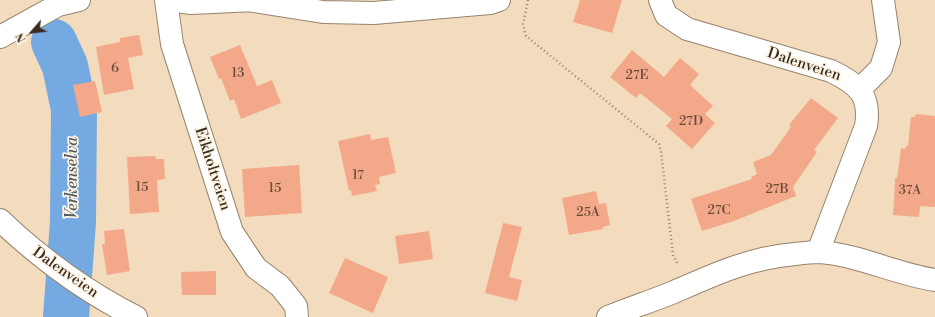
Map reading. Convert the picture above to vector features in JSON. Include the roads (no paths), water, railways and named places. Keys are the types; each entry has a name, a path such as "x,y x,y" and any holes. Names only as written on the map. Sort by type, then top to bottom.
{"street":[{"path":"0,38 58,5 79,0"},
{"name":"Eikholtveien","path":"166,0 172,44 232,232 256,268 280,286 296,306 297,317"},
{"path":"170,0 191,3 254,0 323,12 374,13 490,3 498,0"},
{"name":"Dalenveien","path":"660,0 666,16 687,29 831,72 848,79 860,89"},
{"path":"818,252 866,126 868,112 866,100 860,89 881,68 889,42 883,0"},
{"name":"Dalenveien","path":"0,220 53,267 82,287 136,317"},
{"path":"608,317 674,292 717,272 739,265 783,255 818,252 850,257 890,270 935,280"}],"waterway":[{"name":"Verkenselva","path":"54,42 65,66 74,109 73,222 66,317"}]}
